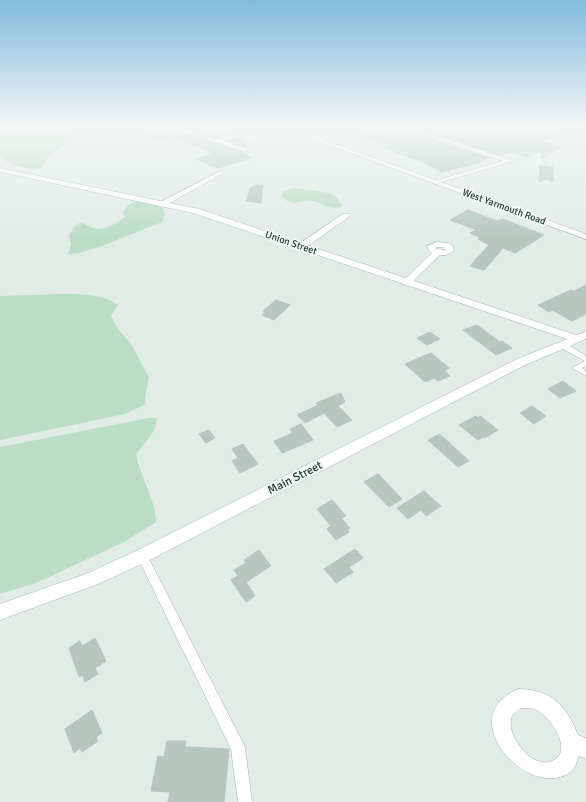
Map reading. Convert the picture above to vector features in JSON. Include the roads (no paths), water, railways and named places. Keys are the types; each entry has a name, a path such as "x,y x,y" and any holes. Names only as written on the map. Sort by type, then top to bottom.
{"main road":[{"name":"West Yarmouth Road","path":"390,165 586,237"},
{"path":"436,182 498,165"},
{"name":"Union Street","path":"0,170 196,211 407,282 581,337"},
{"path":"163,203 220,173"},
{"path":"302,246 346,216"},
{"path":"407,282 438,252"},
{"name":"Main Street","path":"0,612 92,579 142,556 521,362 581,337"}],"lane":[{"path":"562,345 586,359"},
{"path":"577,354 586,349"},
{"path":"586,363 576,368 586,374"},
{"path":"142,556 238,748 245,802"}]}
